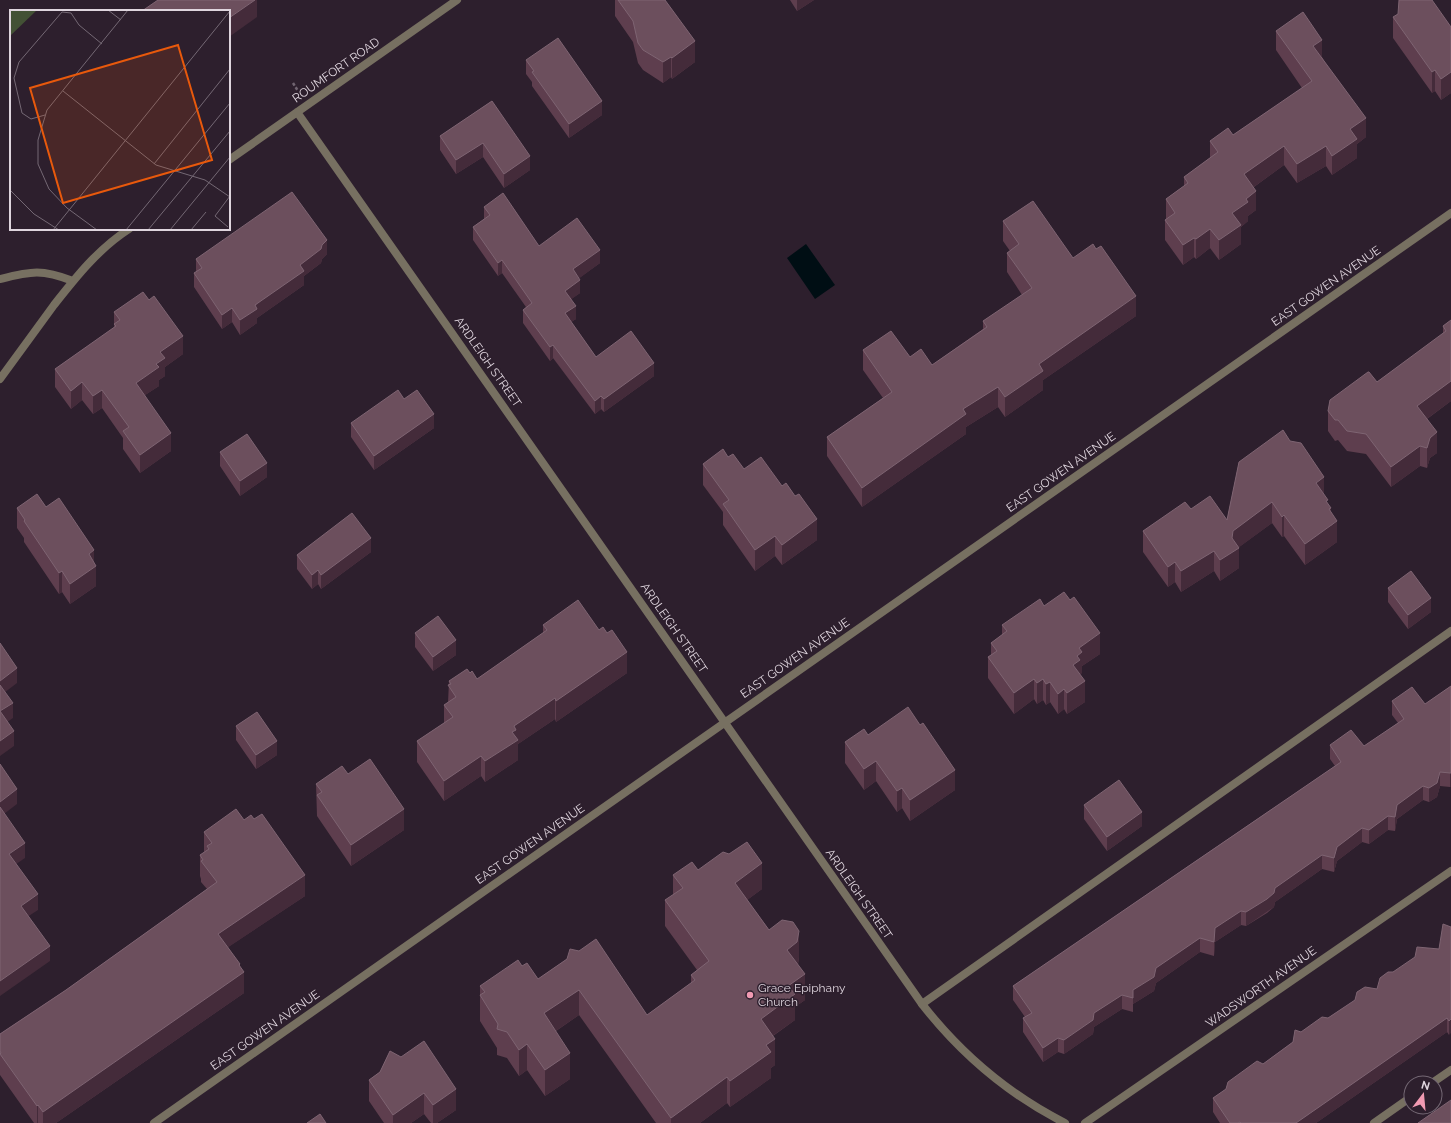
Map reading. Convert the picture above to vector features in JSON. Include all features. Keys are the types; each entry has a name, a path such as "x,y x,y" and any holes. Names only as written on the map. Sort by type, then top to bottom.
{"street":[{"name":"ROUMFORT ROAD","path":"230,159 457,0"},
{"name":"ARDLEIGH STREET","path":"297,112 922,1004 952,1040 983,1070 1016,1094 1065,1123"},
{"name":"EAST GOWEN AVENUE","path":"154,1123 1451,214"},
{"path":"0,380 73,281 103,248 128,230"},
{"path":"0,279 20,274 38,272 54,274 73,281"},
{"path":"922,1004 1451,631"},
{"name":"WADSWORTH AVENUE","path":"1085,1123 1451,870"},
{"path":"1374,1123 1403,1103"}],"shaded area":[{"path":"806,244 835,285 815,299 787,258"}],"building":[{"path":"158,0 255,0 230,17 230,10 143,10"},
{"path":"618,0 665,0 695,41 672,58 671,57 663,62 643,50 638,43 633,21"},
{"path":"1399,0 1432,0 1451,27 1451,72 1441,79 1435,70 1432,72 1393,17 1398,14"},
{"path":"1303,12 1322,40 1313,46 1366,118 1350,129 1357,139 1332,156 1326,146 1297,164 1284,146 1244,174 1256,191 1246,199 1248,202 1232,213 1241,225 1219,240 1210,229 1196,239 1194,238 1183,245 1165,220 1175,213 1166,199 1188,183 1184,177 1218,152 1210,141 1228,128 1233,135 1312,81 1276,31"},
{"path":"558,38 602,101 569,124 532,72 534,71 526,60"},
{"path":"492,101 530,156 504,174 483,143 456,160 440,136"},
{"path":"292,192 327,240 322,245 321,249 300,265 304,271 255,305 257,309 240,320 232,308 222,315 194,273 202,268 196,259"},
{"path":"503,193 539,246 577,218 600,250 573,269 580,280 565,291 576,306 565,313 596,357 631,331 654,363 604,399 601,396 595,401 553,345 550,347 523,310 532,303 502,260 498,263 473,227 490,215 484,207"},
{"path":"1033,201 1073,258 1093,244 1096,249 1101,246 1136,296 1039,364 1043,371 1005,397 998,387 963,409 966,414 862,488 827,437 892,392 863,350 891,331 910,357 921,349 932,365 987,327 983,321 1032,288 1007,253 1019,244 1003,221"},
{"path":"143,292 149,300 154,296 183,336 160,352 165,358 156,364 159,367 136,383 171,433 140,455 123,431 129,427 102,390 93,396 82,382 71,391 55,369 116,326 114,324 120,320 114,312"},
{"path":"1451,320 1451,381 1417,406 1437,432 1430,438 1427,448 1420,446 1391,467 1366,434 1347,431 1338,420 1335,420 1328,411 1330,400 1368,372 1377,382 1446,331 1443,326"},
{"path":"398,390 404,399 417,390 434,414 374,456 351,423"},
{"path":"1283,430 1290,441 1301,443 1324,477 1316,483 1328,500 1326,501 1331,508 1329,509 1337,521 1305,544 1284,515 1282,517 1272,502 1233,531 1232,538 1239,548 1220,560 1214,551 1181,571 1175,562 1168,567 1143,531 1185,502 1191,509 1210,496 1227,520 1239,462"},
{"path":"247,434 267,463 240,481 220,452"},
{"path":"723,449 728,457 733,454 744,469 761,457 782,486 786,483 795,496 799,494 817,519 782,545 775,536 755,550 723,504 729,500 703,464"},
{"path":"37,494 46,507 59,498 94,550 89,554 96,566 70,584 62,571 59,573 17,508"},
{"path":"352,513 371,538 321,575 318,570 312,575 297,555"},
{"path":"1411,571 1431,598 1408,615 1388,588"},
{"path":"1064,592 1070,600 1074,597 1100,633 1079,648 1082,652 1077,656 1080,660 1073,665 1085,681 1067,693 1064,689 1058,694 1050,682 1046,684 1043,679 1037,683 1034,679 1014,693 988,657 997,651 991,643 1007,631 1002,625 1040,599 1044,606"},
{"path":"578,600 599,630 603,627 607,633 612,630 627,652 556,701 555,698 514,726 516,730 512,732 518,740 485,761 481,756 444,781 417,741 453,717 444,705 456,697 448,685 451,684 449,681 467,669 470,673 472,671 477,679 547,630 543,625"},
{"path":"438,616 456,640 433,657 415,633"},
{"path":"0,643 17,668 0,681"},
{"path":"0,685 13,703 0,711"},
{"path":"1451,686 1451,773 1440,772 1437,783 1429,788 1423,786 1397,805 1395,817 1388,816 1369,830 1362,828 1337,847 1334,858 1322,855 1275,888 1274,893 1267,899 1246,912 1241,911 1215,928 1214,942 1200,938 1156,968 1154,977 1133,990 1133,998 1122,995 1094,1013 1093,1020 1064,1040 1058,1038 1043,1048 1023,1018 1032,1013 1013,986 1341,762 1330,745 1351,730 1364,746 1404,719 1392,701 1412,687 1425,704"},
{"path":"908,707 920,725 923,723 955,770 910,800 902,788 897,791 876,761 864,769 845,742 864,729 868,735"},
{"path":"0,711 14,731 0,741"},
{"path":"257,712 277,741 256,755 236,726"},
{"path":"370,759 404,809 351,845 317,795 322,792 316,784 342,766 348,774"},
{"path":"0,764 17,789 0,802"},
{"path":"1119,780 1142,812 1107,837 1084,805"},
{"path":"0,807 25,843 9,854 38,894 21,906 50,946 0,981"},
{"path":"236,809 244,820 251,815 254,819 262,814 305,875 218,934 240,964 239,965 244,972 43,1112 38,1105 37,1106 0,1054 0,1034 66,990 217,882 201,861 203,860 200,855 209,849 207,846 212,843 204,832"},
{"path":"747,842 762,863 735,883 769,930 782,920 793,922 799,931 797,942 787,950 805,974 788,986 795,994 761,1019 775,1039 766,1045 771,1052 730,1081 727,1077 671,1118 579,990 544,1013 570,1053 545,1070 527,1044 519,1050 507,1032 497,1029 498,1024 480,995 485,992 480,986 518,960 522,966 527,963 538,979 567,959 570,949 579,951 596,939 647,1015 695,980 691,975 709,961 665,900 683,888 673,875 692,862 698,870 723,852 729,854"},
{"path":"1443,924 1451,927 1451,1019 1449,1021 1447,1018 1296,1123 1230,1123 1213,1098 1226,1089 1228,1082 1257,1061 1263,1064 1293,1042 1295,1030 1301,1032 1322,1017 1328,1018 1355,1000 1357,992 1365,987 1377,989 1380,978 1388,972 1393,972 1415,957 1417,947 1439,949"},
{"path":"424,1041 456,1089 433,1105 424,1093 393,1115 369,1080 380,1072 390,1051 401,1057"},
{"path":"1451,1100 1451,1123 1418,1123 1429,1115 1443,1115 1443,1106"},
{"path":"320,1114 326,1123 307,1123"}],"place":[{"name":"Grace Epiphany Church","path":"750,995"}]}
